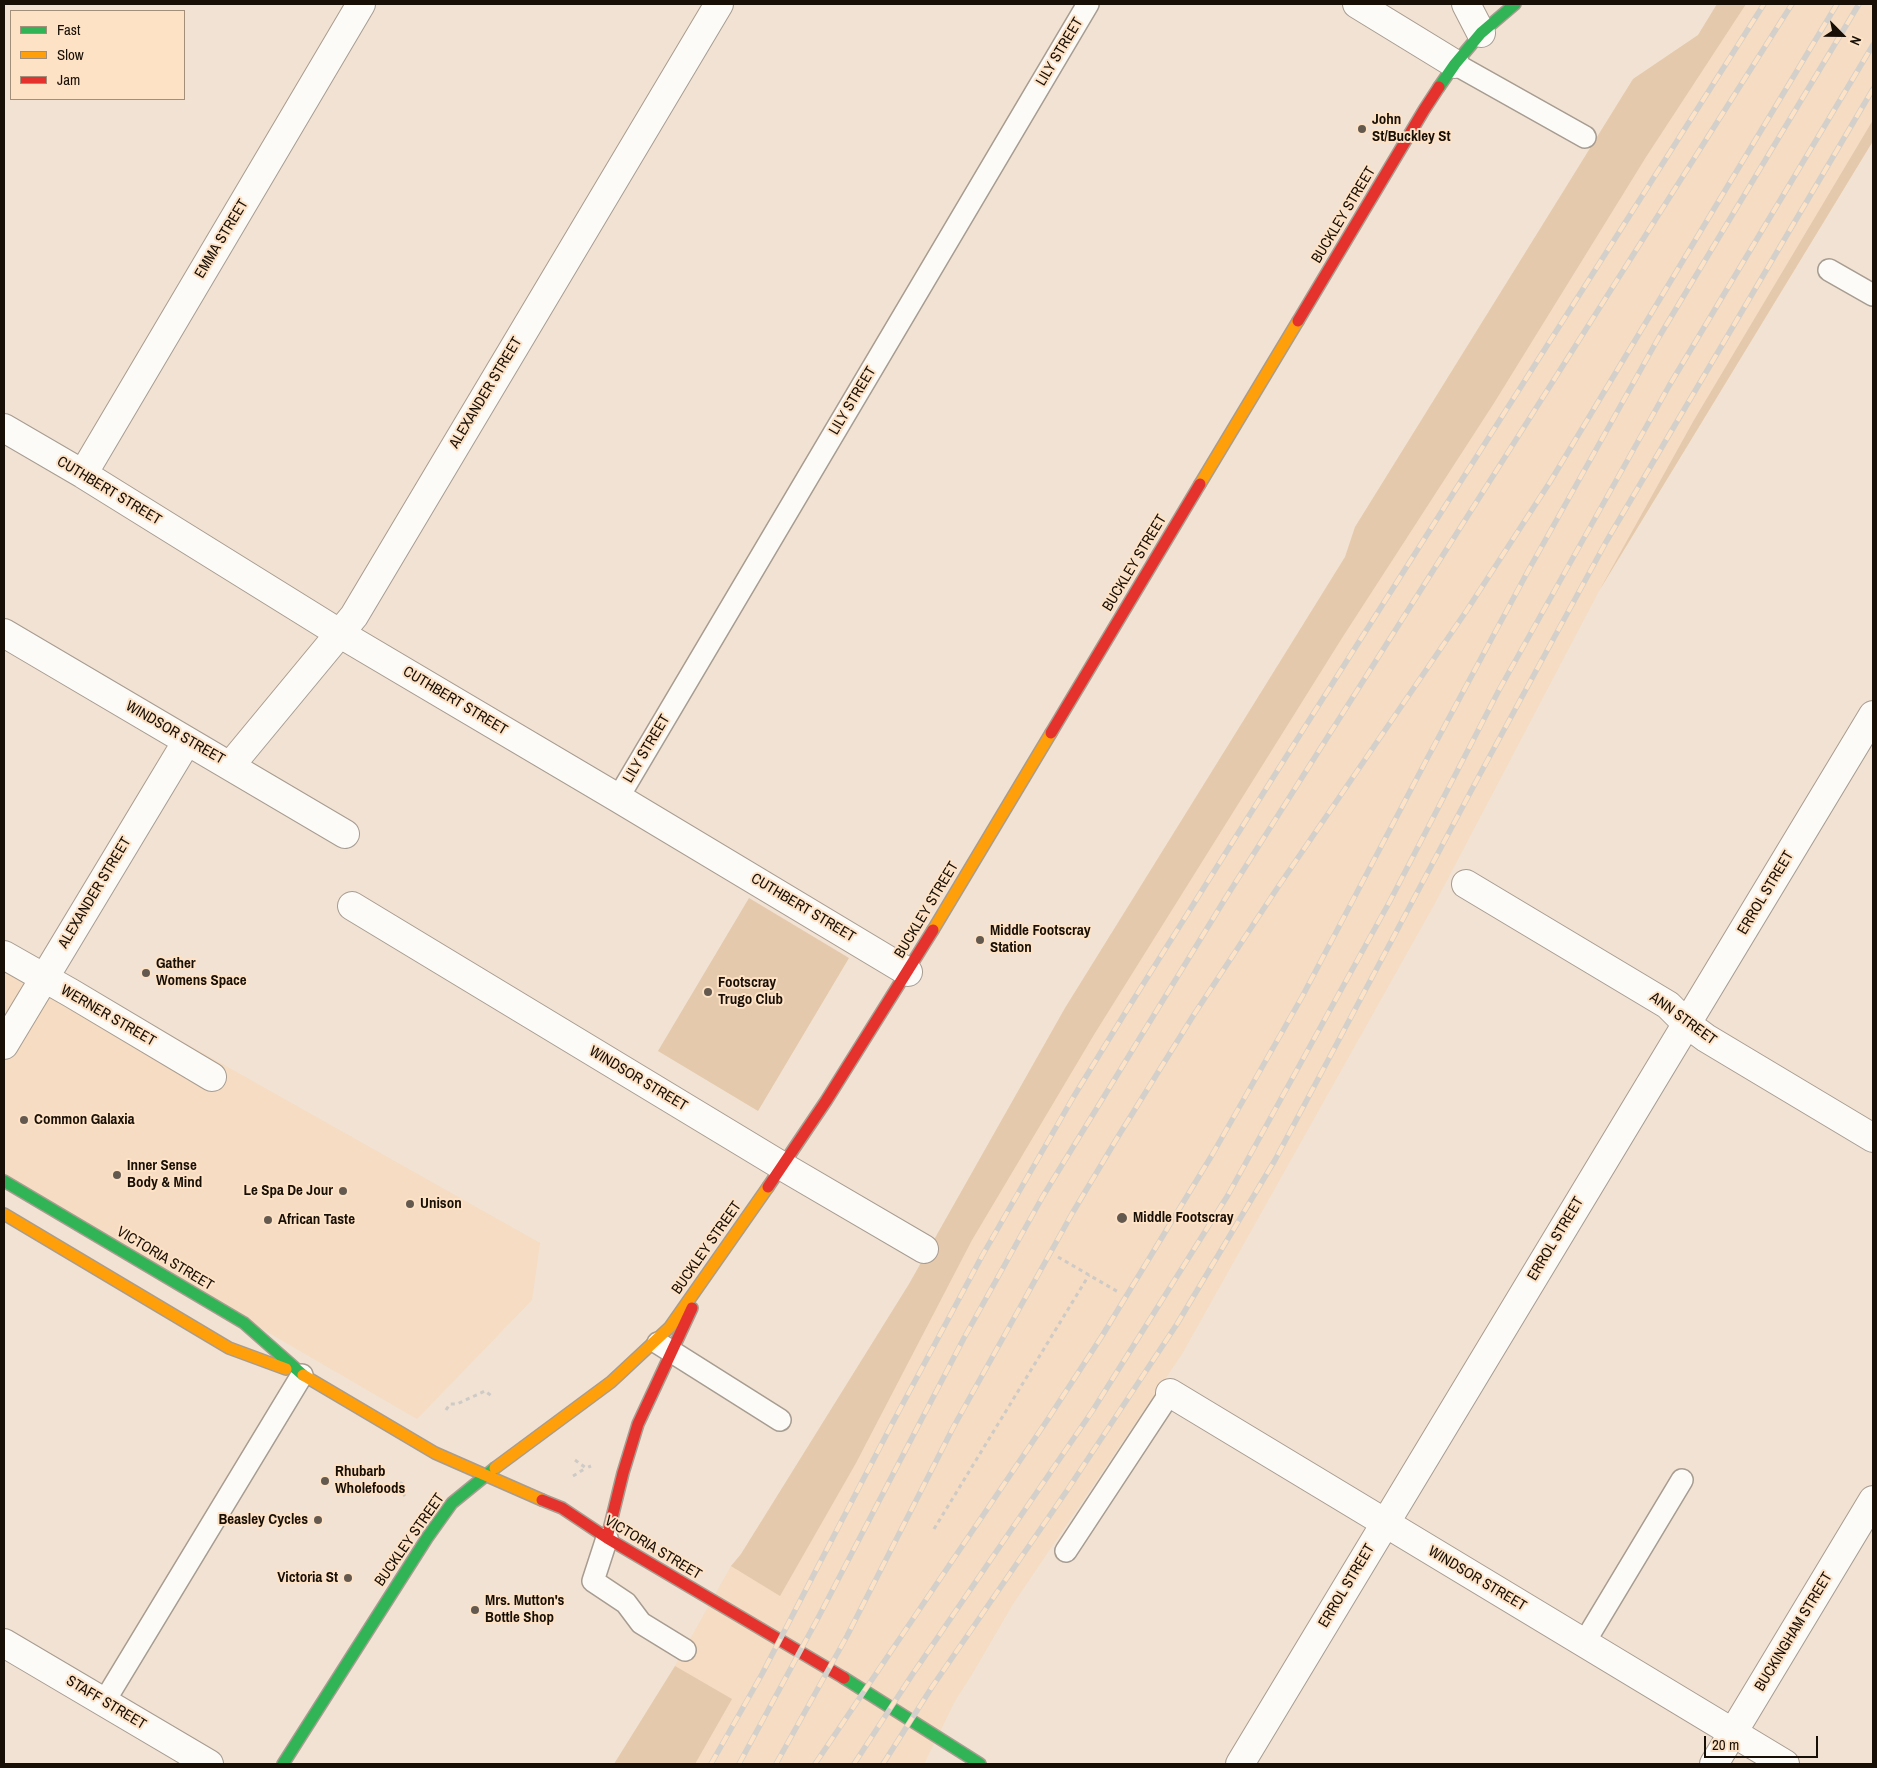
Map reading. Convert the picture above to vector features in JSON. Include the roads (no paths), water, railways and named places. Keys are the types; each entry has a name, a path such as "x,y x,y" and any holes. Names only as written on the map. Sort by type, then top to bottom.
{"main road":[{"name":"BUCKLEY STREET","path":"283,1764 434,1527 458,1497 556,1421 664,1346 670,1327 850,1066 908,972 1414,127 1455,64 1481,33 1515,4"},
{"name":"VICTORIA STREET","path":"4,1181 244,1323 302,1374"},
{"name":"VICTORIA STREET","path":"4,1214 229,1348 302,1374 435,1452 553,1504 843,1678 980,1764"},
{"path":"607,1538 623,1473 664,1346 709,1273"}],"street":[{"name":"EMMA STREET","path":"83,474 361,4"},
{"name":"ALEXANDER STREET","path":"230,766 354,616 719,4"},
{"path":"1357,4 1455,64"},
{"path":"1466,4 1481,33"},
{"name":"CUTHBERT STREET","path":"4,428 83,474 339,633 908,972"},
{"name":"WINDSOR STREET","path":"4,633 345,834"},
{"name":"ERROL STREET","path":"1240,1764 1873,715"},
{"name":"ALEXANDER STREET","path":"4,1045 187,740"},
{"name":"ANN STREET","path":"1466,884 1668,1005 1687,1024 1873,1138"},
{"name":"WINDSOR STREET","path":"352,906 782,1166 924,1249"},
{"name":"WERNER STREET","path":"4,955 212,1077"},
{"name":"WINDSOR STREET","path":"1170,1393 1785,1764"},
{"name":"BUCKINGHAM STREET","path":"1714,1764 1873,1500"},
{"name":"STAFF STREET","path":"4,1643 209,1764"}],"lane":[{"name":"LILY STREET","path":"618,798 1088,4"},
{"path":"1455,64 1584,137"},
{"path":"1829,270 1873,295"},
{"path":"664,1346 780,1420"},
{"path":"104,1702 302,1374"},
{"path":"1066,1551 1170,1393"},
{"path":"1584,1643 1682,1480"},
{"path":"607,1538 593,1581 626,1603 641,1623 685,1650"}],"railway":[{"path":"711,1764 762,1674 982,1256 1074,1096 1308,722 1764,4"},
{"path":"739,1764 818,1618 964,1338 1043,1196 1225,899 1792,4"},
{"path":"776,1764 847,1636 954,1426 1073,1212 1119,1135 1193,1016 1276,890 1467,610 1550,482 1837,4"},
{"path":"815,1764 1048,1419 1102,1336 1212,1155 1302,997 1528,571 1659,337 1859,4"},
{"path":"854,1764 912,1675 1093,1410 1228,1195 1390,901 1499,690 1669,386 1873,45"},
{"path":"883,1764 932,1687 1068,1489 1177,1324 1275,1160 1606,542 1873,89"}],"place":[{"name":"John St/Buckley St","path":"1362,129"},
{"name":"Middle Footscray Station","path":"980,940"},
{"name":"Gather Womens Space","path":"146,973"},
{"name":"Footscray Trugo Club","path":"708,992"},
{"name":"Common Galaxia","path":"24,1120"},
{"name":"Inner Sense Body & Mind","path":"117,1175"},
{"name":"Le Spa De Jour","path":"343,1191"},
{"name":"Unison","path":"410,1204"},
{"name":"Middle Footscray","path":"1122,1218"},
{"name":"African Taste","path":"268,1220"},
{"name":"Rhubarb Wholefoods","path":"325,1481"},
{"name":"Beasley Cycles","path":"318,1520"},
{"name":"Victoria St","path":"348,1578"},
{"name":"Mrs. Mutton's Bottle Shop","path":"475,1610"}]}
